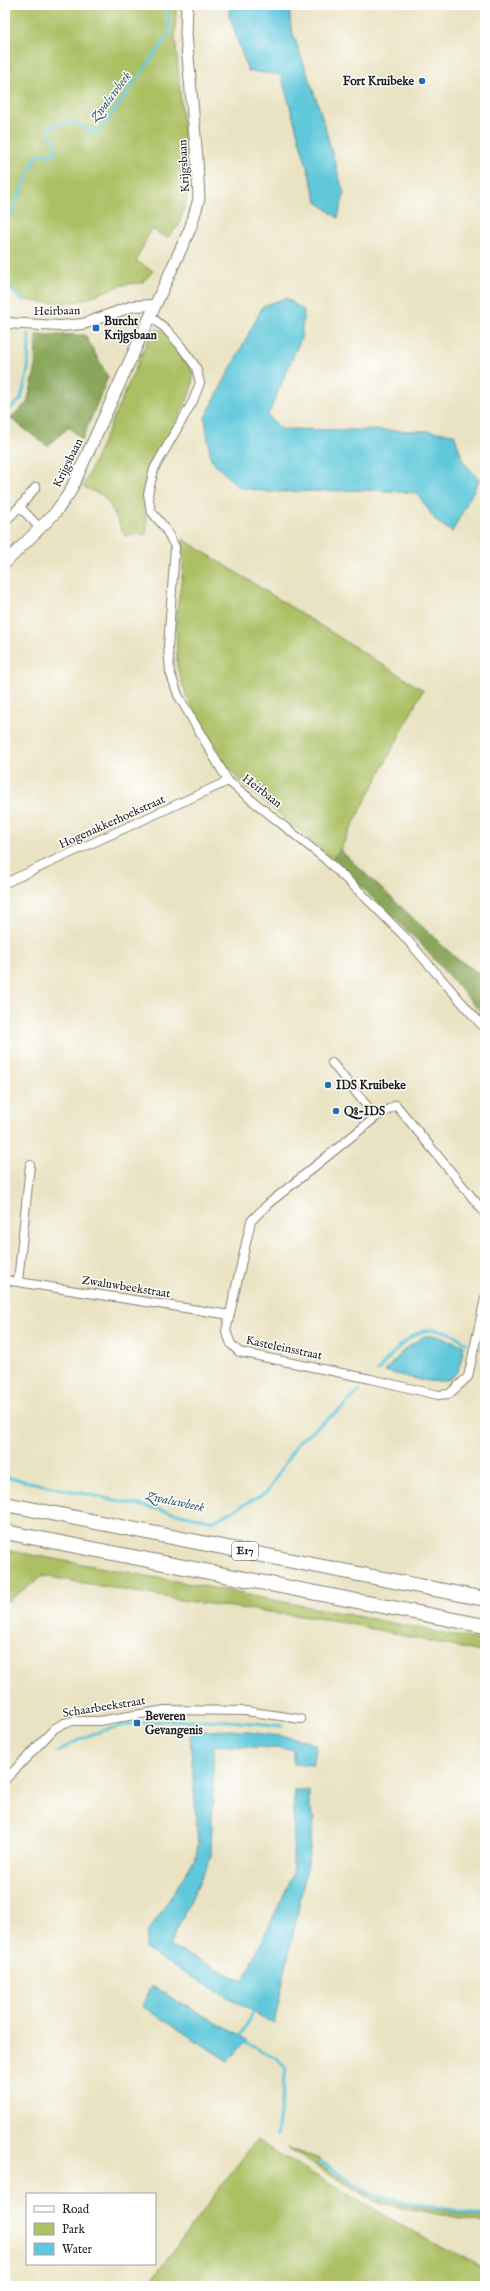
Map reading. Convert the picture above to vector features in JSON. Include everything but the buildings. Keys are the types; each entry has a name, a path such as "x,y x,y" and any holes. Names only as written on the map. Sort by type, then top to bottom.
{"highway":[{"name":"E17","path":"5,1504 485,1599"},
{"name":"E17","path":"5,1532 485,1626"}],"main road":[{"name":"Krijgsbaan","path":"5,563 55,514 70,492 154,305 190,229 199,199 186,34 187,5"}],"street":[{"name":"Heirbaan","path":"5,323 60,326 82,324 133,306 154,305"},
{"name":"Heirbaan","path":"150,316 166,329 180,345 196,367 200,383 193,401 154,470 148,494 151,511 165,528 175,547 169,619 170,672 178,695 228,781 325,859 362,894 403,935 485,1029"},
{"name":"Krijgsbaan","path":"5,522 20,507 36,487"},
{"path":"20,507 40,528"},
{"name":"Hogenakkerhoekstraat","path":"5,883 228,781"},
{"path":"332,1063 376,1118"},
{"name":"Kasteleinsstraat","path":"485,1213 396,1105 376,1118 268,1204 251,1221 226,1331 231,1344 239,1352 438,1395 449,1394 468,1377 482,1330 485,1298"},
{"path":"18,1282 30,1165"},
{"name":"Zwaluwbeekstraat","path":"5,1280 230,1315"},
{"name":"Schaarbeekstraat","path":"5,1780 55,1728 64,1723 99,1721 165,1710 246,1711 301,1719"}],"green space":[{"path":"5,5 176,5 175,35 186,160 187,197 179,225 167,238 151,229 136,261 153,271 142,283 134,283 117,287 79,301 58,303 22,300 5,283"},
{"path":"159,329 164,332 180,351 190,367 193,381 184,407 148,472 143,496 147,519 146,534 125,536 111,507 102,495 83,487 148,340 155,330"},
{"path":"36,335 85,335 108,377 82,440 69,427 47,446 10,418 27,403 35,371"},
{"path":"183,539 423,690 340,850 332,859 239,780 224,761 187,698 177,667 176,616 183,570"},
{"path":"340,850 456,958 485,977 485,1017 418,941 332,859"},
{"path":"5,1550 197,1585 485,1641 485,1653 331,1620 193,1602 43,1576 5,1603"},
{"path":"256,2140 398,2223 485,2268 485,2286 147,2286"},
{"path":"287,2148 320,2159 317,2163 373,2198 485,2218 485,2223 375,2202"}],"water":[{"path":"230,5 289,5 291,28 319,107 344,194 338,218 317,202 281,75 248,71 229,15"},
{"path":"286,298 304,311 301,338 268,415 281,429 427,431 454,434 463,461 479,480 452,532 436,521 417,493 372,490 270,492 238,487 211,460 205,418 263,306"},
{"path":"425,1336 441,1336 464,1346 456,1373 450,1378 442,1381 433,1381 412,1378 385,1371 405,1349"},
{"path":"231,1730 296,1738 314,1744 316,1749 313,1765 293,1764 293,1751 291,1749 214,1745 211,1857 169,1946 243,1981 293,1875 294,1790 309,1790 309,1805 314,1819 308,1863 274,2024 144,1949 148,1933 196,1857 198,1844 190,1735 204,1731"},
{"path":"151,1986 248,2041 228,2061 142,2006"}],"waterway":[{"name":"Zwaluwbeek","path":"5,226 35,159 40,154 49,155 55,153 55,144 49,134 51,128 67,122 82,126 93,133 100,131 169,34 168,5"},
{"name":"Zwaluwbeek","path":"5,288 12,290 22,300"},
{"name":"Zwaluwbeek","path":"5,413 21,399 28,370 29,335"},
{"name":"Zwaluwbeek","path":"378,1371 406,1341 416,1334 428,1330 439,1330 452,1334 466,1343"},
{"name":"Zwaluwbeek","path":"5,1477 214,1521 267,1492 298,1442 342,1408 360,1390"},
{"path":"192,1720 194,1734"},
{"path":"58,1752 81,1739 107,1730 136,1724 196,1720 282,1726"},
{"path":"240,2036 254,2012"},
{"path":"246,2043 277,2058 286,2069 277,2136"},
{"path":"319,2161 373,2195 485,2216"}],"place":[{"name":"Fort Kruibeke","path":"422,81"},
{"name":"Burcht Krijgsbaan","path":"96,328"},
{"name":"IDS Kruibeke","path":"328,1085"},
{"name":"Q8-IDS","path":"336,1111"},
{"name":"Beveren Gevangenis","path":"137,1723"}]}
